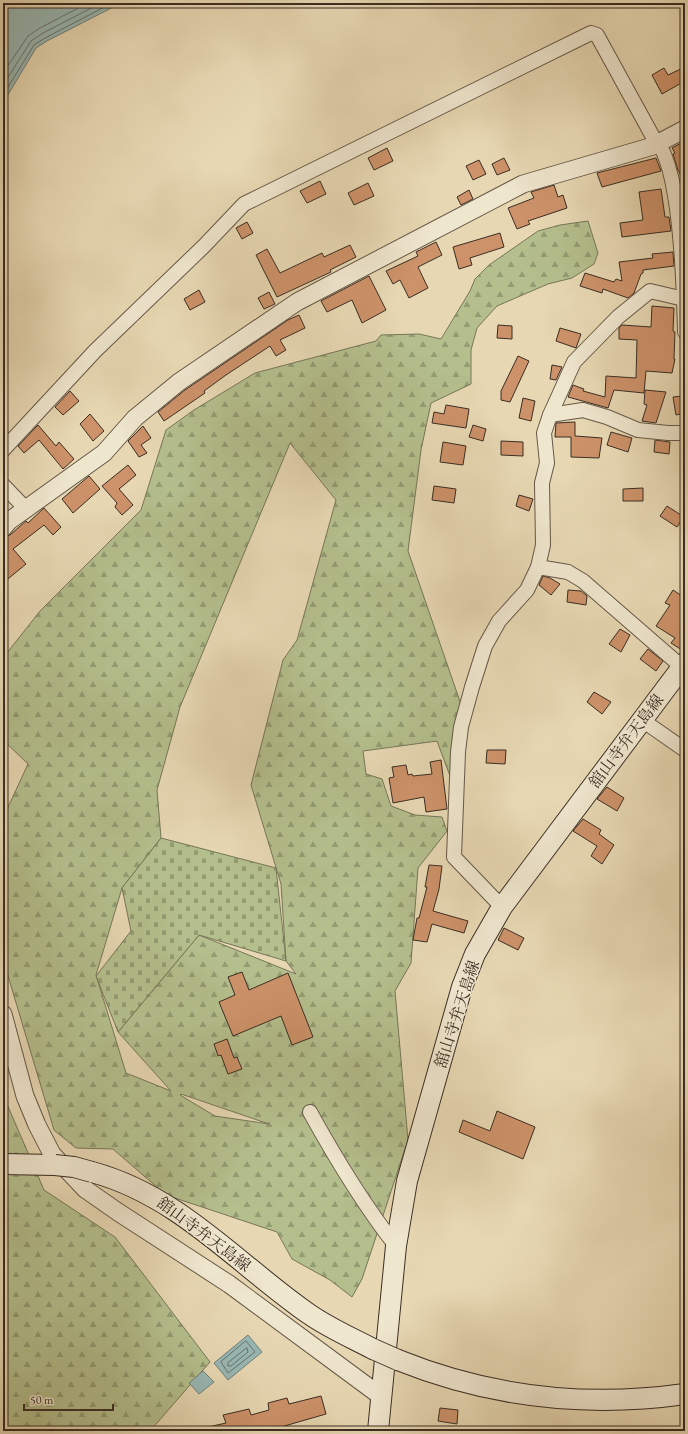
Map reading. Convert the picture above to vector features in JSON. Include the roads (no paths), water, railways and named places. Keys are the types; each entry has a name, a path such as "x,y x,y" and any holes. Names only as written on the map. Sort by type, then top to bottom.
{"main road":[{"name":"舘山寺弁天島線","path":"378,1431 396,1246 407,1181 457,1005 475,954 502,907 684,665"},
{"name":"舘山寺弁天島線","path":"3,1164 74,1168 114,1178 149,1194 177,1210 310,1315 373,1349 398,1360 453,1380 491,1390 529,1396 608,1401 685,1394"}],"street":[{"path":"3,450 95,351 204,246 244,204 591,33 597,35 653,137 660,143 671,172 683,265 685,332"},
{"path":"3,528 9,521 27,510 104,454 135,418 179,382 297,302 523,184 660,143 685,129"},
{"path":"502,907 454,856 458,752 461,728 485,646 499,621 527,590 538,567 543,545 542,483 547,463 544,433 550,415 574,362 618,318 650,291 684,298"},
{"path":"550,415 583,410 607,417 638,430 685,433"},
{"path":"3,485 27,510"},
{"path":"538,567 568,572 583,581 684,665"},
{"path":"642,720 685,750"},
{"path":"3,1014 25,1096 37,1125 52,1154 86,1189 118,1212 229,1284 382,1397"},
{"path":"310,1112 332,1153 375,1220 396,1246"}],"water":[{"path":"3,3 121,3 36,48 3,103"},
{"path":"248,1335 262,1352 228,1380 214,1363"},
{"path":"203,1371 214,1382 199,1394 189,1383"}]}
